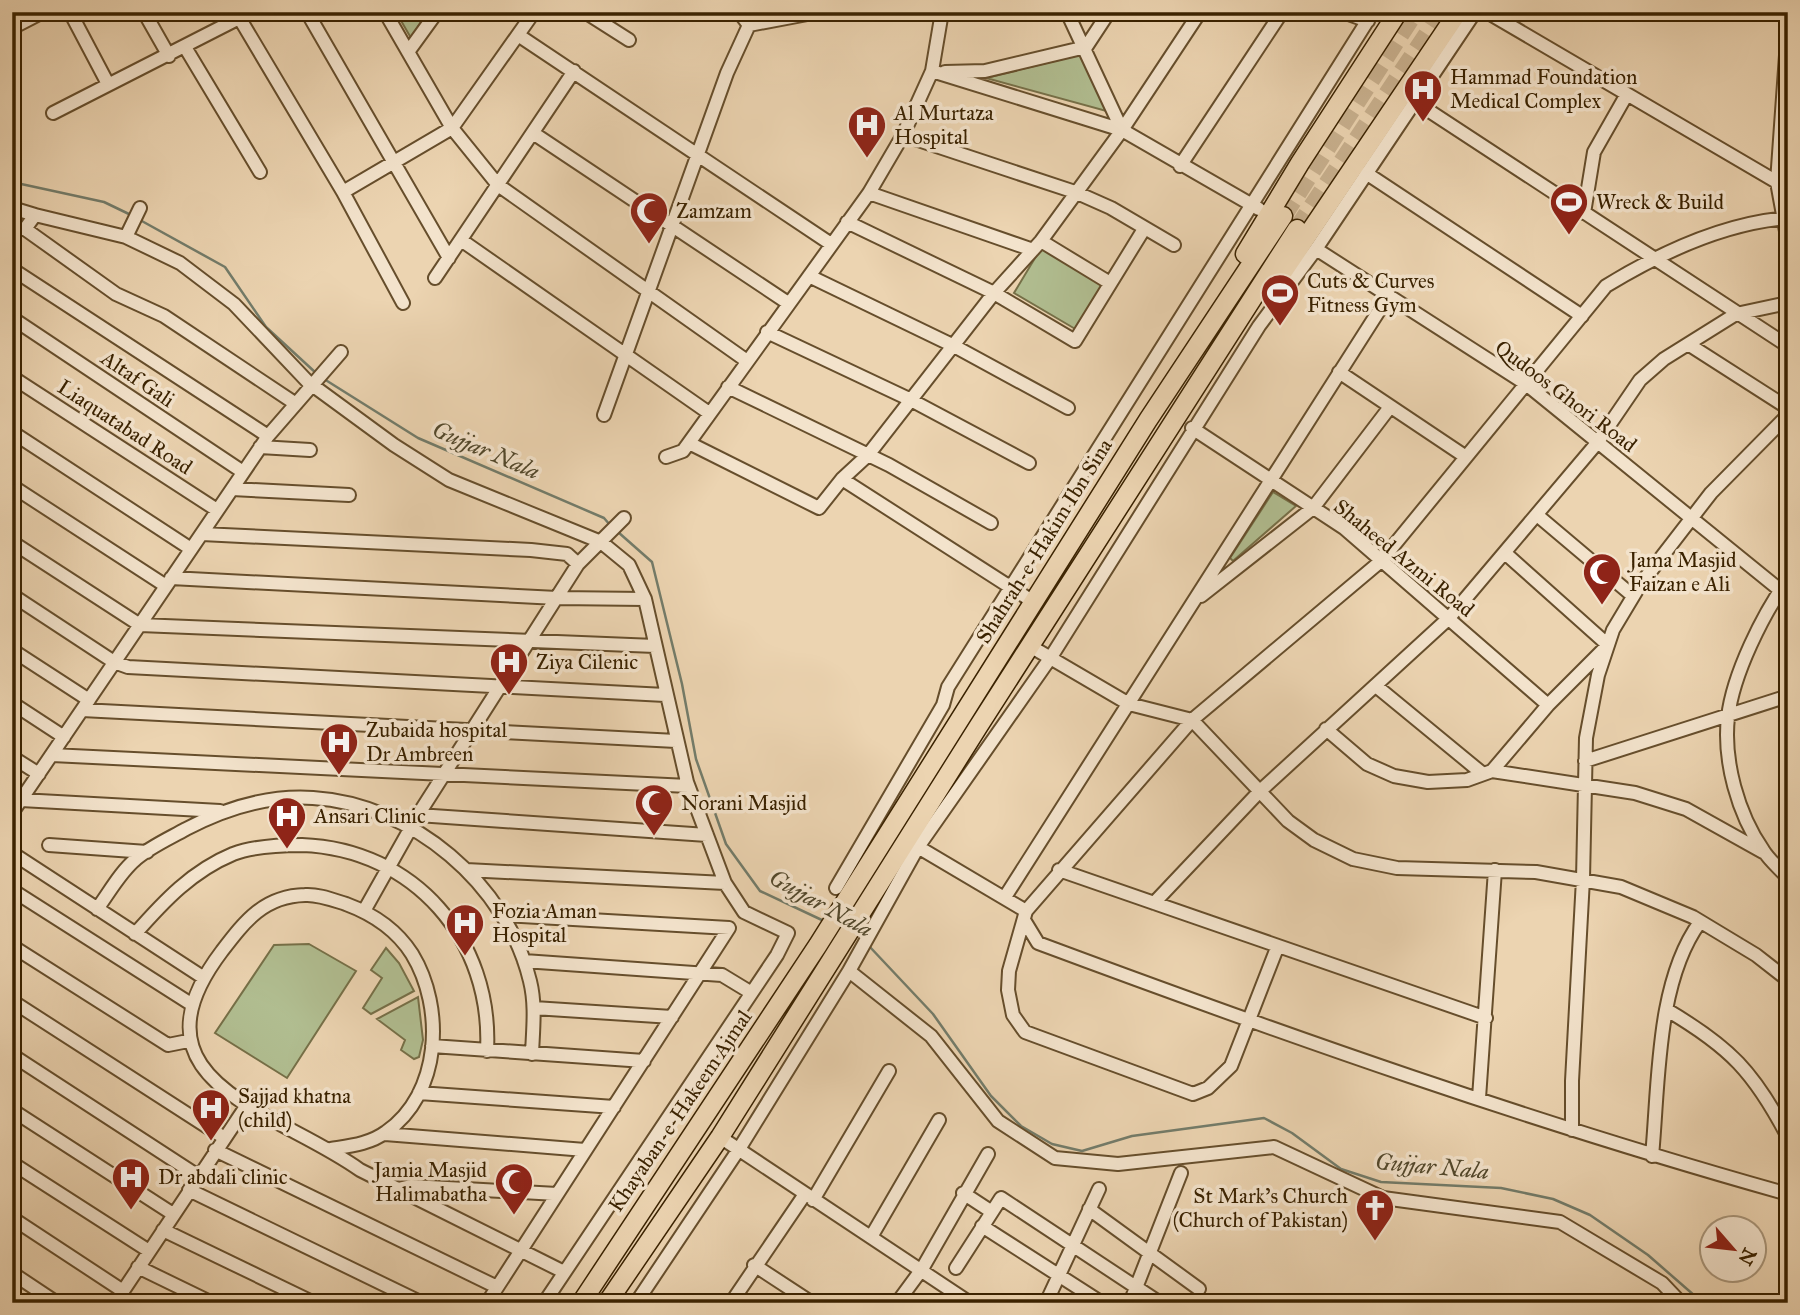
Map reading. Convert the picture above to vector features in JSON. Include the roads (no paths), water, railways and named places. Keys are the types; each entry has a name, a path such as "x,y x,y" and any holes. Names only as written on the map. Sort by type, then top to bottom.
{"highway":[{"name":"Shahrah-e-Hakim Ibn Sina","path":"818,945 842,891 1187,358 1268,212 1398,12"},
{"path":"1205,376 1337,204 1458,12"},
{"name":"Shahrah-e-Hakim Ibn Sina","path":"830,960 1297,229"},
{"name":"Khayaban-e-Hakeem Ajmal","path":"581,1303 818,945"},
{"name":"Khayaban-e-Hakeem Ajmal","path":"607,1303 720,1137 830,960"}],"street":[{"path":"12,28 43,12"},
{"path":"70,12 108,84"},
{"path":"144,12 169,55"},
{"path":"307,12 449,258"},
{"path":"385,12 452,128 498,185 747,361"},
{"path":"408,52 437,12"},
{"path":"343,192 452,128 534,12"},
{"path":"585,12 629,40"},
{"path":"739,12 749,25"},
{"path":"749,25 818,12"},
{"path":"666,457 683,451 869,193 903,135 932,71 942,12"},
{"path":"1067,12 1086,47 1122,130"},
{"path":"932,71 985,71 1086,47 1109,12"},
{"path":"689,443 819,508 842,480 868,455 994,293 1037,246 1122,130 1200,12"},
{"path":"1180,166 1282,12"},
{"path":"842,891 943,705 948,687 1011,586 1268,212 1370,16 1343,12"},
{"path":"636,1303 739,1149 849,971 918,847 1051,657 1192,428 1259,326 1316,249 1337,204 1366,173 1475,12"},
{"path":"1487,12 1777,182"},
{"path":"53,113 186,47 236,17 343,192 403,303"},
{"path":"604,415 727,73 749,25"},
{"path":"1788,27 1777,182 1786,218 1788,242"},
{"path":"518,35 698,152 831,244"},
{"path":"186,47 260,172"},
{"path":"435,278 575,71"},
{"path":"932,71 1122,130 1180,166 1268,212"},
{"path":"1584,213 1594,152 1626,94"},
{"path":"1414,101 1788,346"},
{"path":"533,133 788,303"},
{"path":"903,135 1075,192 1174,245"},
{"path":"1366,173 1582,316"},
{"path":"869,193 1037,246 1110,284"},
{"path":"12,208 126,237 180,263 234,304 315,385 427,468 484,496 604,539 629,565 645,599 688,786 725,883 744,912 788,933 777,955 544,1303"},
{"path":"126,237 139,208"},
{"path":"35,215 19,229 116,294 164,316 296,404"},
{"path":"1277,947 1231,1066 1208,1088 1193,1094 1025,1032 1013,1015 1008,990 1009,971 1025,915 1059,870 1192,720 1381,561 1606,286 1652,257 1696,241 1786,218"},
{"path":"847,222 994,293 1074,341 1144,229"},
{"path":"461,240 709,413"},
{"name":"Qudoos Ghori Road","path":"1316,249 1525,384 1692,518 1784,584 1745,659 1728,717 1730,761 1741,810 1763,852 1788,878"},
{"path":"12,269 264,441 310,450"},
{"path":"809,276 954,346 1068,408"},
{"path":"1005,897 1389,295"},
{"path":"1154,902 1259,792 1449,618 1597,443 1640,380 1664,359 1737,314 1788,303"},
{"name":"Altaf Gali","path":"12,318 243,472"},
{"path":"767,332 909,399 1029,463"},
{"path":"1688,344 1788,408"},
{"path":"12,813 264,441 341,352"},
{"path":"1339,372 1466,457"},
{"name":"Liaquatabad Road","path":"12,376 218,510"},
{"path":"729,387 868,455 991,523"},
{"path":"1194,601 1312,508 1391,407"},
{"path":"1572,1130 1572,1081 1583,879 1585,761 1598,674 1608,645 1633,596 1712,493 1788,415"},
{"name":"Shaheed Azmi Road","path":"1192,428 1344,528 1548,705"},
{"path":"12,432 191,549"},
{"path":"842,480 1032,601"},
{"path":"12,486 169,582 557,598 645,599"},
{"path":"232,489 349,495"},
{"path":"1537,515 1633,596"},
{"path":"364,911 418,815 474,732 578,564 624,518"},
{"path":"202,534 531,550 567,554 578,564"},
{"path":"12,542 140,625 655,646"},
{"path":"1505,553 1608,645"},
{"path":"12,595 114,662 128,667 665,695"},
{"path":"1488,772 1548,705 1608,645"},
{"path":"1030,646 1129,704 1192,720 1288,821 1314,840 1353,859 1397,868 1495,870 1583,879 1620,887 1700,922 1756,955 1788,980"},
{"path":"12,650 86,705 474,732 676,741"},
{"path":"1376,686 1488,772"},
{"path":"1585,761 1788,696"},
{"path":"12,703 64,737"},
{"path":"1326,729 1367,764 1394,776 1428,782 1467,779 1488,772 1635,793 1686,809 1763,852"},
{"path":"51,755 446,772 688,786"},
{"path":"12,757 39,774"},
{"path":"97,909 136,859 208,818 227,811 280,799 312,798 380,812 410,829 466,870 502,915 524,961 534,1008 532,1054"},
{"path":"21,800 227,811"},
{"path":"418,815 706,835"},
{"path":"49,845 147,852"},
{"path":"135,934 164,900 195,874 235,853 279,845 319,846 358,853 387,866 440,909 473,960 485,994 487,1051"},
{"path":"918,847 1005,897 1025,915 1038,943 1249,1020 1572,1130 1788,1195"},
{"path":"12,853 204,978"},
{"path":"466,870 725,883"},
{"path":"1059,870 1486,1018"},
{"path":"1479,1098 1495,870"},
{"path":"12,890 191,1004"},
{"path":"331,1149 359,1144 384,1134 402,1119 419,1093 432,1046 433,1022 423,976 397,935 364,911 308,894 279,897 258,908 243,924 204,978 191,1004 188,1041 207,1074 247,1105 331,1149 360,1170 564,1272"},
{"path":"486,1303 729,928 502,915"},
{"path":"1652,1156 1670,984 1686,941 1700,922"},
{"path":"12,946 168,1045 188,1041"},
{"path":"524,961 701,972 722,975 750,992"},
{"path":"849,971 931,1037 998,1121 1055,1158 1118,1164 1274,1147 1383,1198 1560,1223 1662,1283 1681,1303"},
{"path":"12,1000 223,1137"},
{"path":"534,1008 672,1017"},
{"path":"1667,1010 1724,1046 1746,1068 1788,1137"},
{"path":"432,1046 644,1061"},
{"path":"12,1055 198,1176"},
{"path":"731,1303 754,1265 809,1197 888,1071"},
{"path":"419,1093 614,1107"},
{"path":"115,1303 223,1137 247,1105"},
{"path":"12,1110 173,1214"},
{"path":"872,1237 939,1120"},
{"path":"384,1134 585,1150"},
{"path":"720,1137 971,1303"},
{"path":"215,1150 497,1287"},
{"path":"897,1303 922,1269 963,1193 988,1154"},
{"path":"12,1163 149,1251"},
{"path":"1130,1303 1181,1173"},
{"path":"398,1189 411,1186 557,1194"},
{"path":"1046,1303 1057,1274 1099,1189"},
{"path":"189,1190 422,1303"},
{"path":"963,1193 992,1212"},
{"path":"956,1268 1001,1198 1160,1303"},
{"path":"1089,1209 1199,1289"},
{"path":"12,1218 123,1291"},
{"path":"982,1226 1102,1303"},
{"path":"163,1230 314,1303"},
{"path":"754,1265 811,1303"},
{"path":"138,1267 212,1303"},
{"path":"12,1273 57,1303"}],"waterway":[{"name":"Gujjar Nala","path":"12,182 104,202 131,215"},
{"name":"Gujjar Nala","path":"140,220 225,267 266,327 316,373"},
{"name":"Gujjar Nala","path":"324,379 418,438 604,518 610,525"},
{"name":"Gujjar Nala","path":"618,532 652,562 682,684 696,759 726,844 760,891 824,921"},
{"name":"Gujjar Nala","path":"869,946 933,1014 991,1096 1021,1126 1052,1144 1082,1151 1132,1136 1264,1118 1292,1133 1341,1169 1381,1182 1501,1188 1553,1199 1590,1215 1648,1255 1703,1303"}],"tunnel":[{"path":"1283,216 1415,12"},
{"path":"1297,229 1442,12"}],"place":[{"name":"Hammad Foundation Medical Complex","path":"1423,123"},
{"name":"Al Murtaza Hospital","path":"867,159"},
{"name":"Wreck & Build","path":"1569,236"},
{"name":"Zamzam","path":"649,245"},
{"name":"Cuts & Curves Fitness Gym","path":"1280,327"},
{"name":"Jama Masjid Faizan e Ali","path":"1602,606"},
{"name":"Ziya Cilenic","path":"509,696"},
{"name":"Zubaida hospital Dr Ambreen","path":"339,776"},
{"name":"Norani Masjid","path":"654,837"},
{"name":"Ansari Clinic","path":"287,850"},
{"name":"Fozia Aman Hospital","path":"465,957"},
{"name":"Sajjad khatna (child)","path":"211,1142"},
{"name":"Dr abdali clinic","path":"131,1211"},
{"name":"Jamia Masjid Halimabatha","path":"514,1216"},
{"name":"St Mark's Church (Church of Pakistan)","path":"1375,1242"}]}
